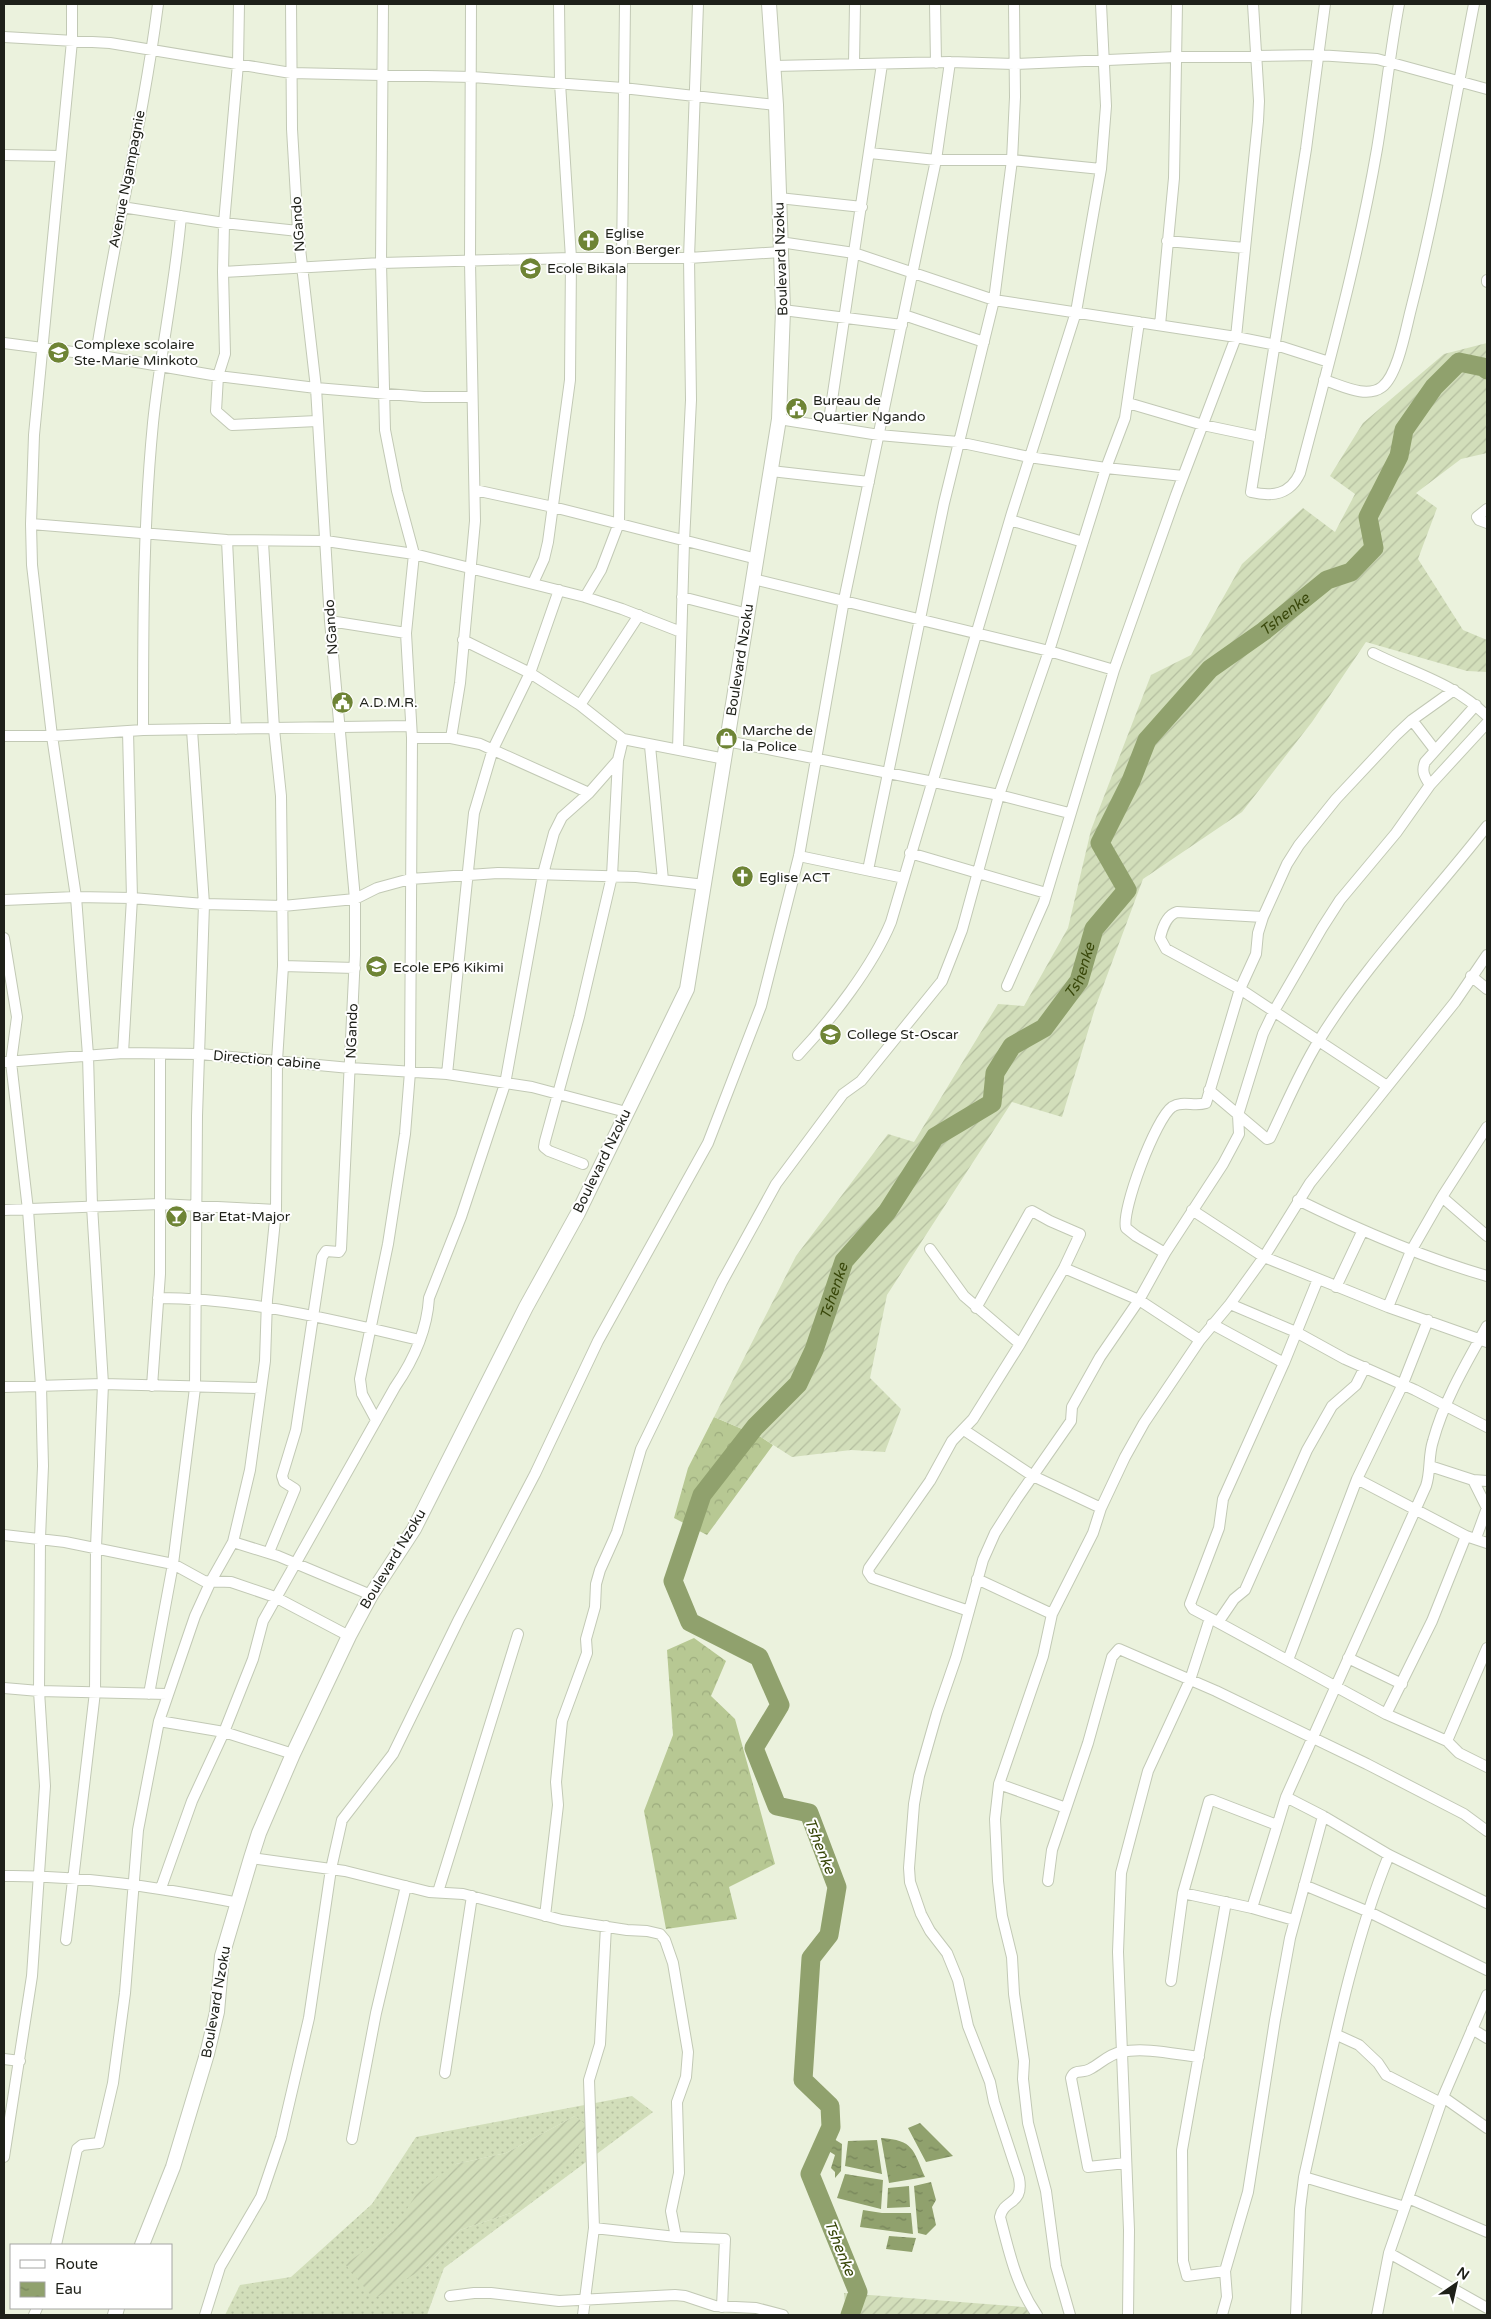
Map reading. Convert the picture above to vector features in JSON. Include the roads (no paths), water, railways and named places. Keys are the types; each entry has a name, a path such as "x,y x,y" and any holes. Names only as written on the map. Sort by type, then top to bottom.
{"street":[{"path":"66,1940 95,1692 96,1548 103,1384 92,1206 88,1055 76,897 52,736 32,565 31,524 34,435 72,41 72,4"},
{"name":"Avenue Ngampagnie","path":"96,355 108,278 152,49 158,4"},
{"path":"239,4 238,64 224,223 225,354 218,376 216,411 229,424 317,421"},
{"name":"NGando","path":"291,4 291,73 298,231 316,388 330,621 356,899 355,968 340,1250 326,1251 322,1257 313,1316"},
{"path":"376,1420 362,1394 360,1384 388,1244 402,1152 410,1072 412,738 406,633 414,554 385,434 381,263 383,4"},
{"path":"450,738 460,683 475,521 470,262 471,4"},
{"path":"533,583 544,559 554,507 570,380 571,258 560,83 559,4"},
{"path":"585,597 601,570 619,523 624,4"},
{"path":"678,749 684,542 691,400 689,258 698,4"},
{"name":"Boulevard Nzoku","path":"142,2244 173,2167 208,2054 217,2012 222,1956 251,1858 292,1754 371,1594 414,1529 526,1307 578,1213 687,989 779,419 783,310 776,104 769,4"},
{"path":"854,63 855,4"},
{"path":"934,4 936,63"},
{"path":"868,870 958,442 994,300 1012,160 1015,98 1014,4"},
{"path":"798,1055 824,1027 876,952 891,922 1029,457 1076,312 1101,170 1106,106 1101,4"},
{"path":"1160,326 1174,178 1177,4"},
{"path":"1007,986 1039,914 1114,670 1183,476 1236,337 1258,121 1253,4"},
{"path":"1325,4 1276,345 1251,492 1272,496 1292,486 1298,477 1329,362 1351,276 1377,149 1388,62 1399,4"},
{"path":"1324,380 1365,392 1377,390 1387,382 1403,339 1428,244 1474,4"},
{"path":"4,37 72,41 152,49 291,73 383,77 472,77 623,88 776,104"},
{"path":"774,66 950,62 1014,64 1104,59 1318,55 1358,57 1388,62 1487,89"},
{"path":"205,2315 220,2267 261,2197 276,2158 309,2018 331,1869 342,1820 393,1754 459,1619 539,1466 598,1341 708,1143 761,1006 799,856 844,600 936,160 950,62"},
{"path":"828,427 882,64"},
{"path":"870,153 936,160 1012,160 1101,170"},
{"path":"4,155 60,156"},
{"path":"779,198 862,207"},
{"path":"122,207 224,223 298,231"},
{"path":"143,730 146,535 159,367 177,264 181,216"},
{"path":"1167,240 1245,248"},
{"path":"223,272 381,263 622,257 689,258 781,247 854,253 994,300 1236,337 1276,345 1329,362"},
{"path":"783,310 903,320 984,342"},
{"path":"545,1916 558,1805 556,1782 562,1721 587,1653 586,1639 595,1607 596,1584 600,1570 617,1532 643,1444 722,1282 776,1184 843,1094 861,1081 941,983 962,930 999,795 1049,651 1106,468 1125,418 1139,322"},
{"path":"4,343 96,355 218,376 316,388 384,394 472,397"},
{"path":"1128,403 1203,426 1260,437"},
{"path":"779,419 879,435 958,442 1029,457 1106,468 1183,476"},
{"path":"771,471 869,482"},
{"path":"474,490 554,507 684,542 757,559"},
{"path":"1487,509 1478,517 1479,520 1487,523"},
{"path":"1010,520 1083,542"},
{"path":"31,524 146,535 227,540 263,542 326,541 414,554 585,597 639,615 681,632"},
{"path":"227,540 236,729"},
{"path":"56,2244 77,2149 82,2145 99,2143 113,2083 125,1993 140,1814 159,1721 167,1694 186,1647 195,1616 232,1542 250,1470 265,1361 267,1307 276,1210 277,1061 283,966 283,906 281,796 274,729 263,542"},
{"path":"753,579 1049,651 1114,670"},
{"path":"447,1074 474,813 493,749 530,673 559,590"},
{"path":"682,597 748,614"},
{"path":"580,705 639,615"},
{"path":"330,621 406,633"},
{"path":"463,640 530,673 580,705 623,739 650,746 725,758"},
{"path":"1374,653 1396,665 1422,673 1454,690 1476,705 1487,716"},
{"path":"1165,1253 1130,1231 1125,1225 1126,1215 1154,1133 1165,1114 1174,1106 1180,1104 1200,1105 1206,1103 1240,989 1256,954 1258,933 1263,916 1276,885 1299,844 1356,778 1412,720 1454,690"},
{"path":"1430,785 1423,768 1430,755 1476,705"},
{"path":"1412,720 1436,750"},
{"path":"1037,2315 1016,2276 1000,2216 1001,2212 1019,2197 1021,2189 1019,2178 994,2102 990,2082 968,2026 958,1980 947,1954 930,1931 921,1914 910,1882 914,1804 919,1776 977,1579 995,1533 1071,1421 1072,1407 1100,1357 1139,1300 1165,1253 1223,1164 1239,1134 1238,1114 1254,1057 1274,1011 1340,900 1396,833 1430,785 1487,723"},
{"path":"4,736 52,736 143,730 411,726"},
{"path":"149,1694 172,1564 195,1388 196,1206 204,904 192,730"},
{"path":"123,1053 132,898 128,731"},
{"path":"412,738 450,738 493,749 589,793"},
{"path":"582,1164 549,1151 544,1147 579,1017 612,876 618,760 623,739"},
{"path":"727,741 999,795 1069,813"},
{"path":"650,746 663,880"},
{"path":"161,1888 192,1801 224,1732 253,1659 263,1621 376,1420 412,1362 428,1311 429,1298 461,1217 505,1084 543,874 558,823 589,793 618,760"},
{"path":"1209,1090 1267,1139 1270,1138 1296,1080 1319,1040 1392,942 1487,826"},
{"path":"910,853 1046,893"},
{"path":"799,856 904,878"},
{"path":"4,900 76,897 132,898 204,904 283,906 356,899 377,888 410,879 468,874 612,876 705,885"},
{"path":"1263,916 1177,912 1172,914 1161,932 1160,938 1166,949 1240,989 1387,1086"},
{"path":"4,938 17,1017 7,1062 28,1210 41,1386 44,1466 40,1538 40,1691 45,1786 32,1976 4,2157"},
{"path":"1070,2315 1056,2266 1046,2191 1028,2123 1023,2079 1024,2061 1014,1994 1012,1957 1002,1916 998,1881 995,1819 999,1784 1043,1656 1052,1614 1093,1533 1101,1508 1125,1457 1144,1424 1200,1340 1230,1304 1264,1257 1298,1200 1455,1002 1487,955"},
{"path":"283,966 355,968"},
{"path":"1471,976 1487,989"},
{"name":"Direction cabine","path":"7,1062 123,1053 200,1054 350,1068 447,1074 532,1087 626,1112"},
{"path":"152,1386 158,1298 160,1054"},
{"path":"1388,1307 1411,1251 1442,1197 1487,1127"},
{"path":"1442,1197 1487,1236"},
{"path":"1298,1200 1362,1232 1411,1251 1487,1276"},
{"path":"4,1210 160,1204 276,1210"},
{"path":"1192,1210 1264,1257 1388,1307 1484,1341"},
{"path":"969,1611 872,1578 868,1572 934,1474 952,1441 964,1430 1020,1344 1064,1268 1080,1234 1032,1211 1030,1212 976,1308"},
{"path":"1336,1287 1362,1232"},
{"path":"930,1249 954,1284 976,1308 1020,1344"},
{"path":"1064,1268 1139,1300 1200,1340"},
{"path":"1318,1279 1284,1364 1223,1499 1219,1528 1190,1604 1193,1609 1386,1714 1447,1741 1459,1753 1487,1767"},
{"path":"158,1298 195,1298 267,1307 420,1340"},
{"path":"1230,1304 1296,1332 1339,1356 1445,1405 1487,1427"},
{"path":"269,1552 295,1489 284,1482 282,1476 296,1430 313,1316"},
{"path":"1288,1660 1357,1480 1402,1386 1428,1320"},
{"path":"1212,1324 1284,1364"},
{"path":"1252,1908 1286,1797 1428,1479 1432,1442 1445,1405 1484,1341 1487,1326"},
{"path":"1128,2315 1126,2164 1118,1952 1121,1873 1148,1771 1190,1680 1214,1619 1245,1590 1307,1450 1326,1415 1337,1401 1356,1385 1365,1367"},
{"path":"4,1388 103,1384 195,1388 260,1388"},
{"path":"964,1430 1033,1476 1101,1508"},
{"path":"1430,1466 1473,1480 1487,1480"},
{"path":"1357,1480 1471,1537 1487,1543"},
{"path":"1386,1714 1471,1537 1487,1508 1473,1480"},
{"path":"4,1536 40,1538 172,1564 199,1579 231,1582 275,1597 349,1636"},
{"path":"232,1542 269,1552 371,1594"},
{"path":"977,1579 1052,1614"},
{"path":"438,1892 518,1634"},
{"path":"1447,1741 1487,1648"},
{"path":"1048,1882 1052,1850 1088,1743 1112,1657 1118,1649 1190,1680 1313,1738 1464,1814 1487,1831"},
{"path":"1348,1658 1402,1684"},
{"path":"4,1688 40,1691 167,1694"},
{"path":"159,1721 224,1732 292,1754"},
{"path":"999,1784 1066,1808"},
{"path":"1286,1797 1323,1816 1389,1855 1487,1903"},
{"path":"1171,1981 1183,1893 1209,1801 1212,1800 1277,1825"},
{"path":"1222,2315 1227,2297 1225,2271 1248,2192 1275,2020 1294,1920 1323,1816"},
{"path":"1296,2315 1300,2209 1304,2177 1348,1988 1369,1912 1389,1855"},
{"path":"251,1858 331,1869 406,1886 472,1896 545,1916 660,1934 665,1940 673,1963 688,2052 686,2078 677,2102 679,2173 671,2211 676,2238"},
{"path":"4,1876 58,1876 73,1880 134,1884 239,1903"},
{"path":"1304,1885 1369,1912 1487,1970"},
{"path":"352,2139 376,2013 406,1886"},
{"path":"1183,1893 1252,1908 1294,1920"},
{"path":"446,2074 472,1896"},
{"path":"1225,2271 1187,2276 1183,2261 1182,2150 1226,1902"},
{"path":"583,2315 594,2228 589,2080 600,2044 606,1926"},
{"path":"1377,2315 1389,2253 1406,2202 1442,2100 1487,1995"},
{"path":"1472,2029 1487,2038"},
{"path":"1337,2035 1360,2046 1378,2063 1386,2075 1442,2100 1487,2128"},
{"path":"1126,2164 1088,2167 1071,2078 1076,2072 1090,2070 1121,2052 1145,2052 1199,2057"},
{"path":"4,2059 20,2061"},
{"path":"1304,2177 1406,2202 1487,2232"},
{"path":"594,2228 676,2238 704,2240 721,2238 725,2240 722,2307"},
{"path":"1389,2253 1487,2308"},
{"path":"450,2296 474,2293 513,2295 546,2301 675,2295 685,2296 715,2306 756,2308 783,2315"}],"water":[{"path":"920,2123 953,2156 926,2162 908,2128"},
{"path":"881,2138 900,2141 911,2148 925,2177 889,2183"},
{"path":"834,2139 842,2144 841,2171 835,2178 835,2172 831,2168 835,2155 827,2150"},
{"path":"877,2140 882,2174 845,2166 848,2141"},
{"path":"845,2174 883,2180 881,2209 837,2198"},
{"path":"931,2182 936,2200 932,2207 936,2225 926,2235 918,2233 914,2186"},
{"path":"909,2186 910,2207 887,2208 888,2188"},
{"path":"863,2210 882,2213 911,2213 913,2234 860,2227"},
{"path":"889,2236 916,2238 912,2252 886,2249"}],"waterway":[{"name":"Tshenke","path":"850,2315 858,2292 810,2174 831,2127 830,2106 803,2080 811,1958 829,1935 837,1887 809,1813 777,1806 754,1748 780,1705 759,1657 690,1622 673,1581 702,1495 755,1427 798,1384 814,1350 844,1261 887,1212 935,1137 992,1103 995,1073 1012,1046 1044,1028 1079,981 1094,929 1127,890 1100,843 1131,781 1147,740 1210,669 1264,631 1327,580 1351,572 1374,548 1368,517 1399,456 1404,430 1434,387 1459,362 1483,367 1487,370"}],"place":[{"name":"Eglise Bon Berger","path":"589,241"},
{"name":"Ecole Bikala","path":"531,268"},
{"name":"Complexe scolaire Ste-Marie Minkoto","path":"58,352"},
{"name":"Bureau de Quartier Ngando","path":"797,408"},
{"name":"A.D.M.R.","path":"343,702"},
{"name":"Marche de la Police","path":"726,738"},
{"name":"Eglise ACT","path":"743,877"},
{"name":"Ecole EP6 Kikimi","path":"377,967"},
{"name":"College St-Oscar","path":"831,1034"},
{"name":"Bar Etat-Major","path":"176,1216"}]}
